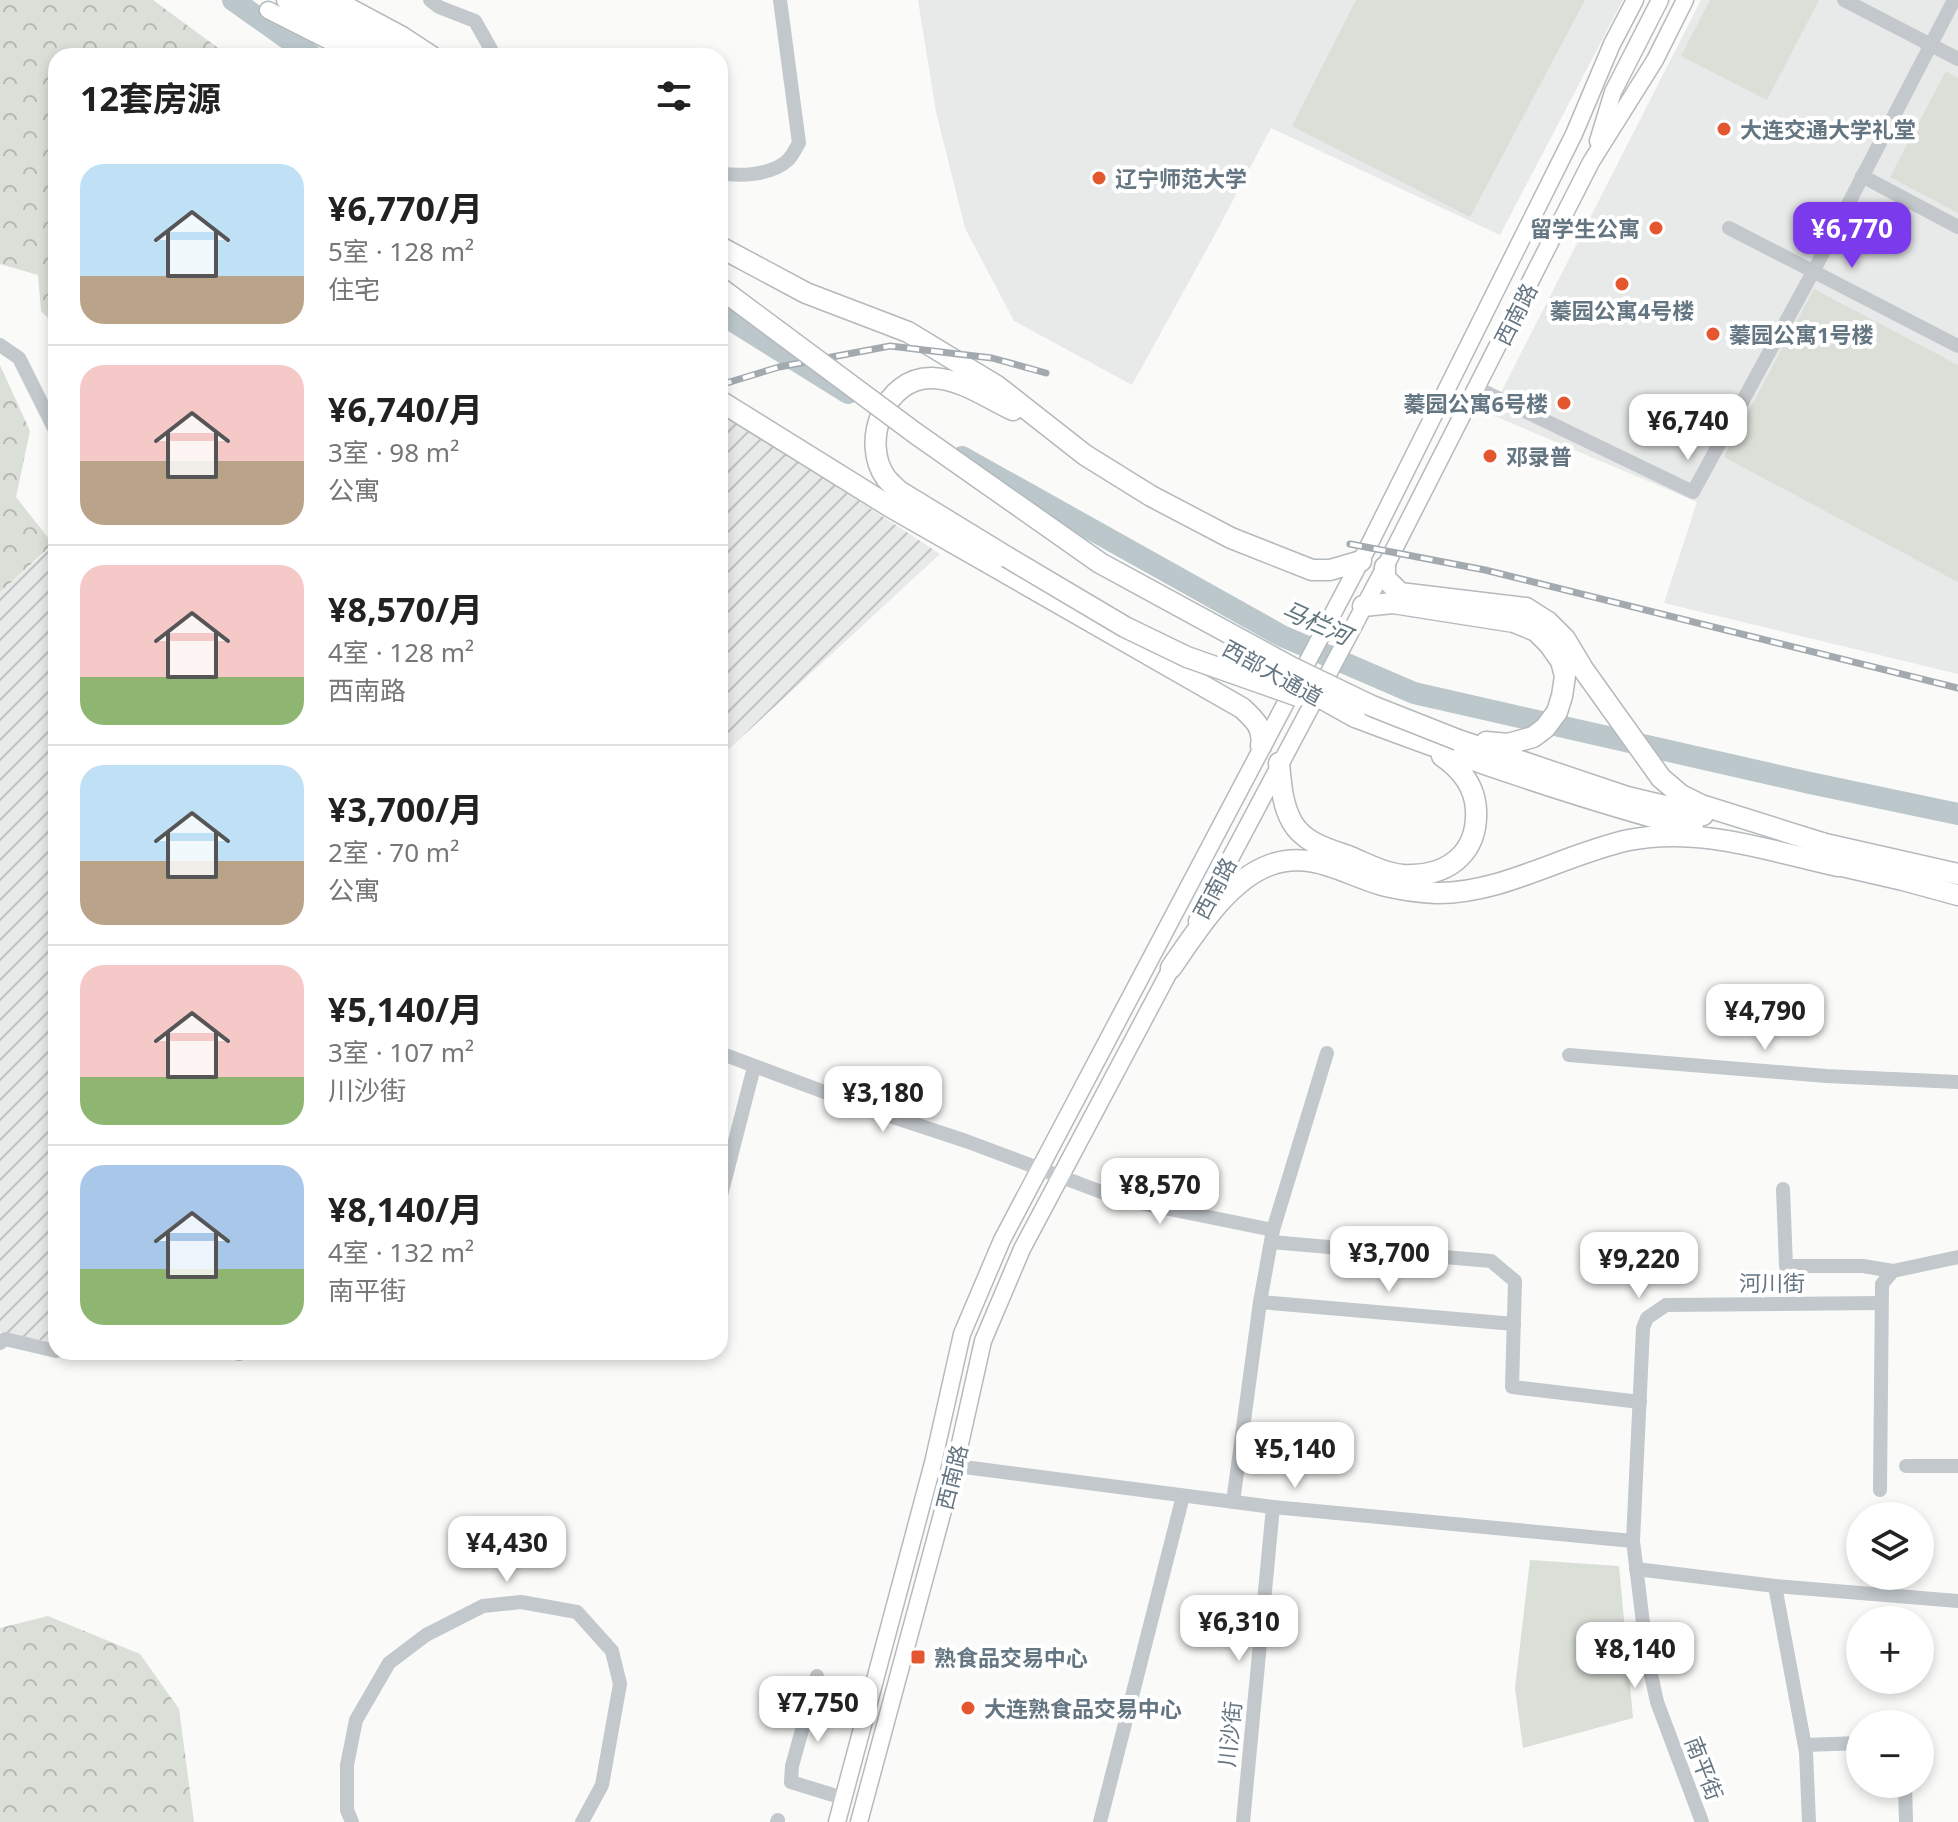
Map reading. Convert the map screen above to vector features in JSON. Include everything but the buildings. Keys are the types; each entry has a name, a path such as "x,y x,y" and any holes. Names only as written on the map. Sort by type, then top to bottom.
{"highway":[{"path":"287,0 357,48"},
{"path":"313,0 356,30 400,46"},
{"path":"333,0 400,46"},
{"path":"728,251 806,293 908,332 997,386 1085,455 1151,496 1231,538 1312,570 1361,561"},
{"name":"西部大通道","path":"728,294 915,433 1100,563 1291,667 1372,706 1458,740 1627,797 1958,874"},
{"name":"西部大通道","path":"728,310 907,444 1093,574 1355,717 1475,762 1624,809 1958,895"},
{"path":"1050,427 958,381 930,378 912,381 886,404 877,429 876,444 885,477 899,491 1125,627 1187,657 1355,717"},
{"path":"728,406 889,506 1242,708 1260,727 1261,746"},
{"path":"1385,567 1385,578 1400,593 1526,608 1548,622 1565,639 1661,778 1681,795 1701,805 1822,843"},
{"path":"1361,610 1393,603 1514,622 1542,636 1561,661 1565,676 1562,696 1557,712 1545,728 1533,737 1508,744 1458,740"},
{"path":"1279,763 1282,797 1293,824 1307,839 1390,873 1413,876 1459,859 1472,845 1477,824 1473,792 1460,769 1411,738"},
{"path":"1171,968 1199,928 1235,886 1256,870 1275,863 1303,860 1336,866 1382,885 1433,893 1470,892 1630,840 1685,834 1838,866"}],"main road":[{"path":"254,0 326,48"},
{"path":"327,0 356,30"},
{"path":"346,0 400,46"},
{"name":"西南路","path":"837,1822 933,1463 962,1334 1002,1240 1361,561 1567,147 1612,44 1635,0"},
{"path":"1591,162 1613,92 1660,0"},
{"name":"西南路","path":"859,1822 955,1466 983,1341 1022,1249 1308,706 1385,567 1591,162 1655,60 1685,0"},
{"path":"268,10 342,48"},
{"path":"1567,147 1613,92"}],"street":[{"path":"430,0 439,7 475,21 490,48"},
{"path":"728,175 737,177 767,170 788,160 799,143 780,0"},
{"path":"1844,0 1958,59"},
{"path":"1477,388 1693,492 1813,272 1954,0"},
{"path":"1862,176 1958,227"},
{"path":"1729,228 1958,346"},
{"path":"0,345 19,358 48,416"},
{"path":"1233,1502 1272,1236 1327,1053"},
{"path":"1569,1055 1826,1076 1958,1082"},
{"path":"728,1056 1120,1199 1272,1236 1491,1261 1515,1281 1512,1387 1640,1402"},
{"path":"728,1168 754,1067"},
{"path":"1783,1189 1786,1266 1863,1266 1893,1271 1958,1257"},
{"path":"1880,1490 1879,1303 1882,1284 1893,1271"},
{"path":"1260,1302 1514,1324"},
{"name":"河川街","path":"1633,1541 1643,1328 1647,1318 1666,1305 1879,1303"},
{"path":"0,1343 5,1339 48,1349"},
{"path":"933,1463 1273,1507 1633,1541"},
{"path":"1906,1466 1958,1466"},
{"path":"1100,1822 1183,1496"},
{"name":"川沙街","path":"1243,1822 1273,1507"},
{"name":"南平街","path":"1633,1541 1647,1656 1657,1702 1702,1822"},
{"path":"1636,1569 1775,1586 1958,1601"},
{"path":"1775,1586 1805,1745 1809,1822"},
{"path":"352,1822 347,1810 347,1765 356,1720 389,1663 426,1635 483,1606 521,1602 577,1612 612,1651 620,1684 602,1785 582,1822"},
{"path":"817,1676 792,1766 791,1782 843,1798"},
{"path":"1805,1745 1846,1744"},
{"path":"1905,1798 1906,1822"}],"shaded area":[{"name":"辽宁师范大学","path":"918,0 1623,0 1500,235 1271,128 1132,385 1014,321 965,228 936,112"},
{"path":"1701,0 1958,0 1958,674 1664,603 1697,502 1490,414"},
{"path":"728,415 940,554 728,750"},
{"path":"48,550 48,1341 0,1332 0,592"}],"green space":[{"path":"0,0 153,0 218,48 48,48 48,318 41,311 38,275 0,264"},
{"path":"1356,0 1585,0 1470,217 1292,126"},
{"path":"1710,0 1819,0 1767,100 1681,56"},
{"path":"1946,71 1958,78 1958,213 1890,177"},
{"path":"1814,289 1958,365 1958,582 1724,457"},
{"path":"0,365 30,431 16,497 48,538 48,549 0,592"},
{"path":"1530,1560 1619,1566 1633,1718 1523,1748 1515,1688"},
{"path":"48,1616 140,1654 179,1709 194,1822 0,1822 0,1628"}],"waterway":[{"name":"马栏河","path":"233,0 301,48"},
{"name":"马栏河","path":"728,318 848,393"},
{"name":"马栏河","path":"962,457 1282,636 1414,693 1958,814"}],"railway":[{"path":"728,383 779,367 890,346 992,358 1046,373"},
{"path":"1350,544 1485,570 1958,688"}],"place":[{"name":"大连交通大学礼堂","path":"1724,129"},
{"name":"辽宁师范大学","path":"1099,178"},
{"name":"留学生公寓","path":"1656,228"},
{"name":"蓁园公寓4号楼","path":"1622,284"},
{"name":"蓁园公寓1号楼","path":"1713,334"},
{"name":"蓁园公寓6号楼","path":"1564,403"},
{"name":"邓录普","path":"1490,456"},
{"name":"熟食品交易中心","path":"918,1657"},
{"name":"大连熟食品交易中心","path":"968,1708"}]}
